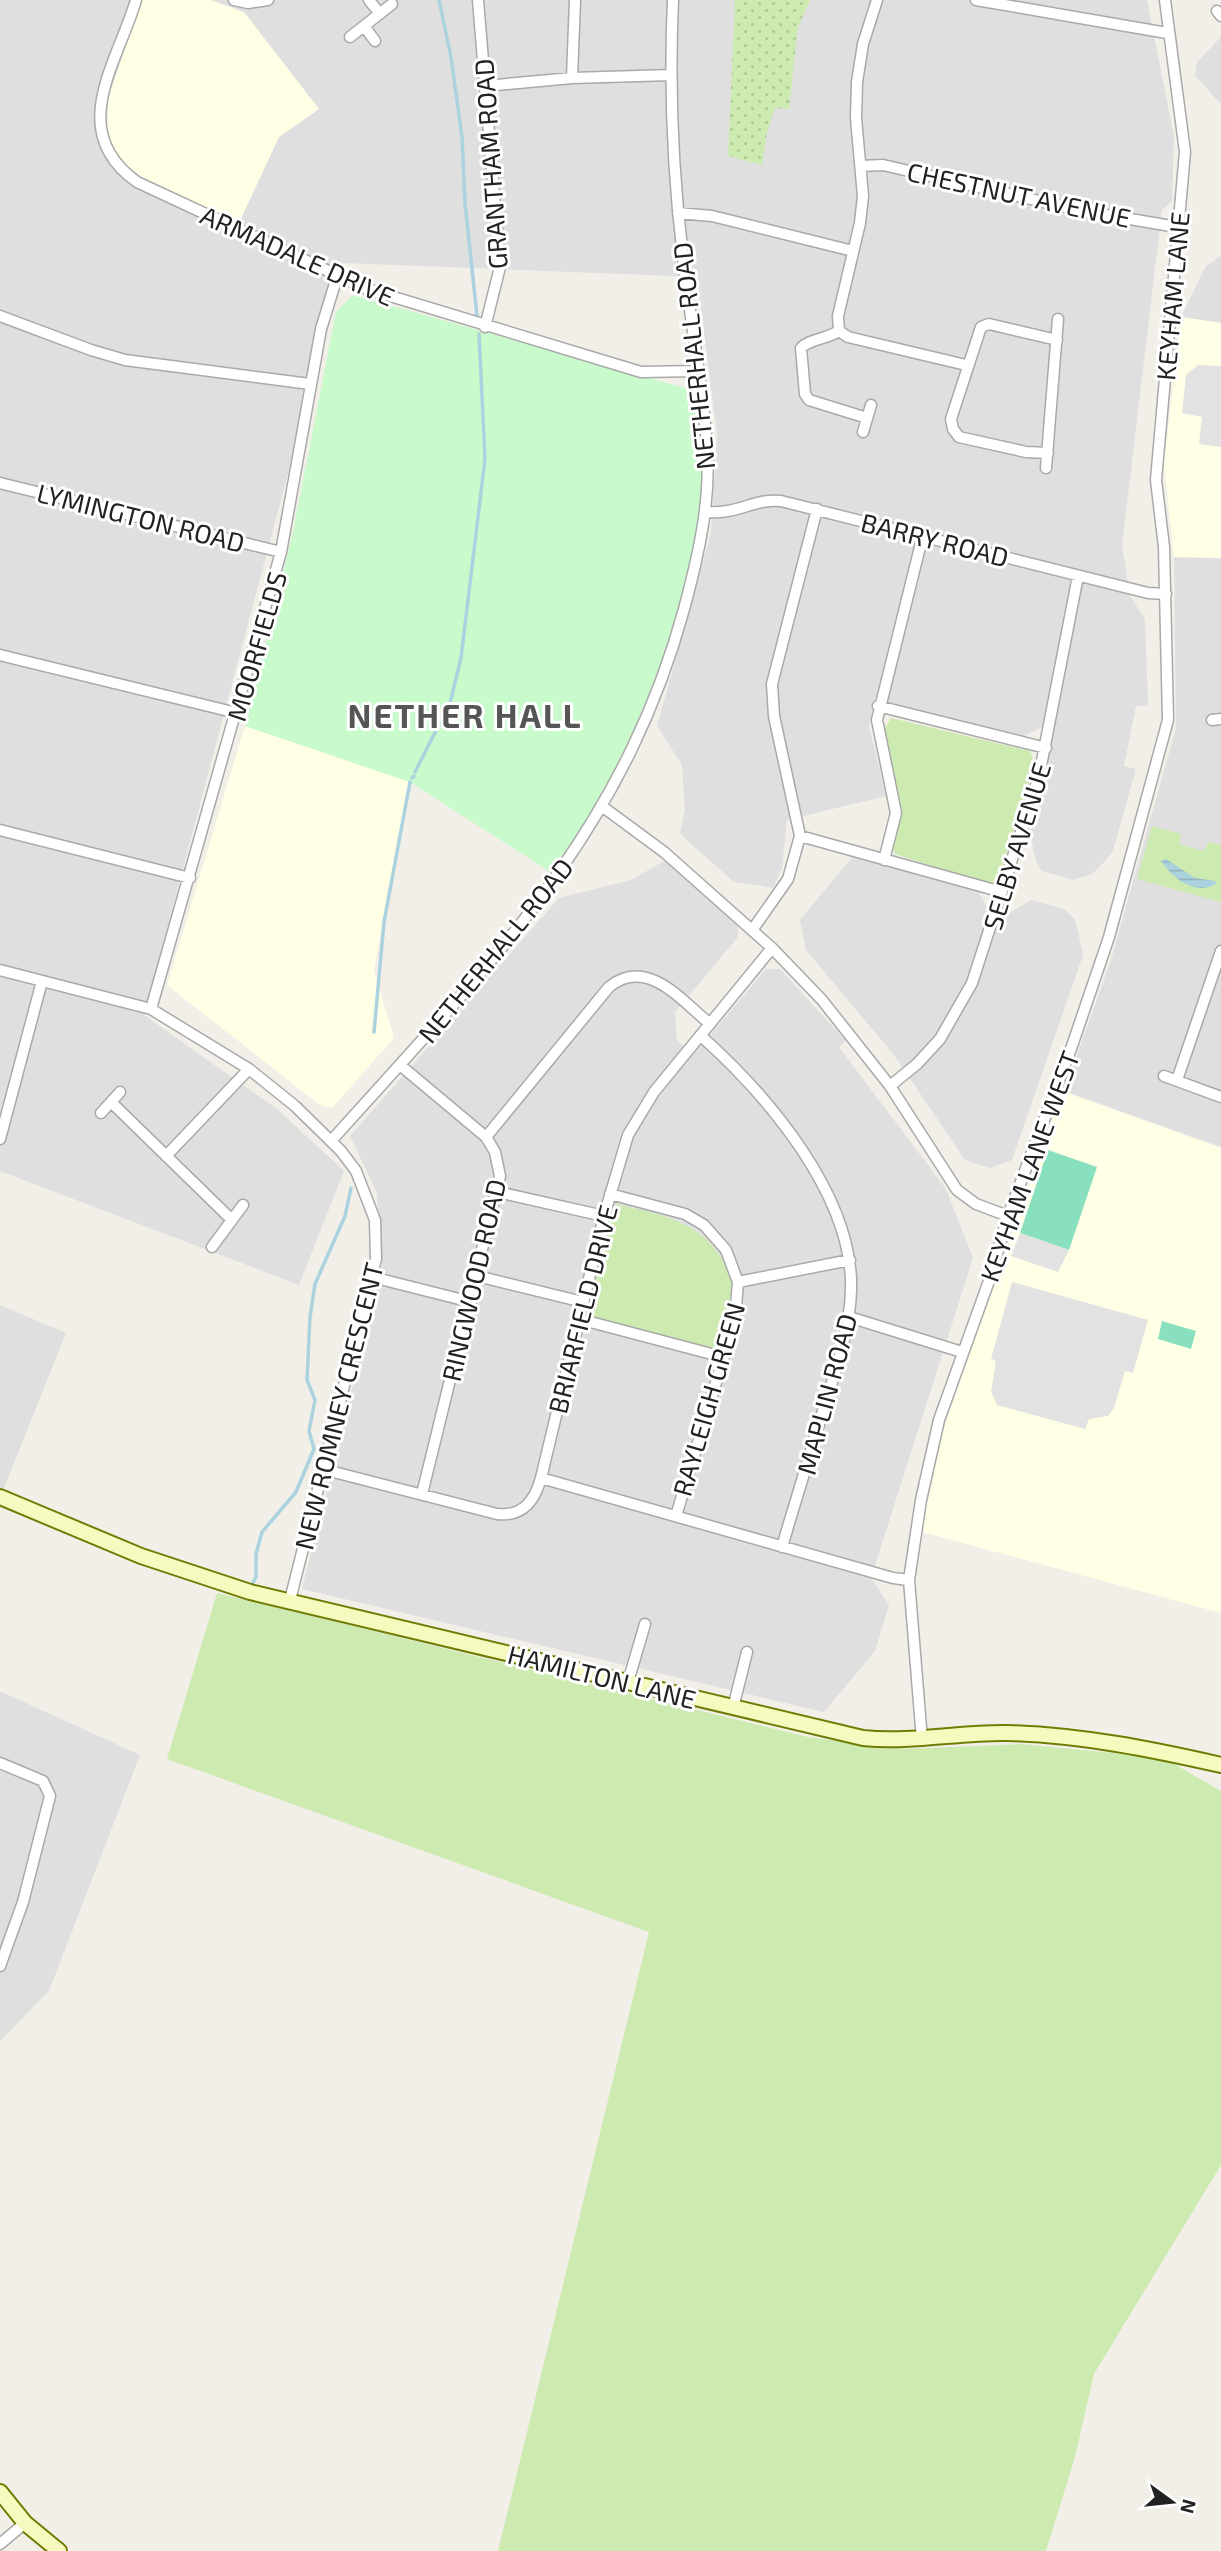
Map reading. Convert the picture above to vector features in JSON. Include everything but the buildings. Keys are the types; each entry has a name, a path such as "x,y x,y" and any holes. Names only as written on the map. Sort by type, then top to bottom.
{"street":[{"name":"ARMADALE DRIVE","path":"136,0 100,100 101,133 117,165 144,186 337,277 485,327 641,372 698,371"},
{"path":"233,0 248,3 268,0"},
{"path":"369,0 380,14"},
{"name":"GRANTHAM ROAD","path":"478,0 500,267 485,327"},
{"path":"572,78 575,0"},
{"name":"NETHERHALL ROAD","path":"331,1141 538,905 603,807 631,754 664,677 697,556 705,512 707,449 678,213 671,75 673,0"},
{"path":"839,331 838,316 863,196 856,118 857,82 863,44 877,0"},
{"path":"976,0 1167,33"},
{"name":"KEYHAM LANE","path":"1165,0 1167,33 1185,137 1156,480 1164,547 1166,594"},
{"path":"350,37 392,4"},
{"path":"364,26 375,41"},
{"path":"485,86 572,78 671,75"},
{"name":"CHESTNUT AVENUE","path":"861,166 883,165 1083,211 1177,227"},
{"path":"678,213 712,216 853,251"},
{"name":"MOORFIELDS","path":"151,1009 281,552 321,329 337,277"},
{"path":"0,316 116,358 310,384"},
{"path":"1046,468 1059,319"},
{"path":"1048,453 1026,452 955,433 951,419 976,334 985,325 1057,340"},
{"path":"839,331 848,337 967,365"},
{"path":"839,331 822,340 808,342 801,348 804,394 812,402 867,418"},
{"path":"863,432 872,405"},
{"name":"LYMINGTON ROAD","path":"0,483 281,552"},
{"name":"BARRY ROAD","path":"705,512 730,513 776,500 1148,593 1166,594"},
{"path":"753,929 788,879 800,836 771,692 817,509"},
{"path":"884,860 896,813 877,735 878,706 923,535"},
{"name":"SELBY AVENUE","path":"890,1086 929,1052 958,1013 972,983 1046,748 1078,576"},
{"name":"KEYHAM LANE WEST","path":"922,1740 909,1580 920,1500 939,1420 990,1278 1008,1216 1109,937 1168,720 1166,594"},
{"path":"0,655 237,713"},
{"path":"878,706 1046,748"},
{"path":"603,807 664,852 772,948 822,1000 890,1086 957,1190 976,1204 1008,1216"},
{"path":"0,830 190,878"},
{"path":"800,836 1002,892"},
{"name":"BRIARFIELD DRIVE","path":"323,1469 509,1514 529,1504 541,1478 621,1152 636,1119 772,948"},
{"path":"1177,1080 1221,951"},
{"name":"NEW ROMNEY CRESCENT","path":"0,970 151,1009 249,1069 331,1141 356,1171 372,1207 377,1246 372,1277 290,1600"},
{"path":"486,1137 610,987 622,978 637,975 656,980 710,1024"},
{"path":"0,1139 42,981"},
{"name":"MAPLIN ROAD","path":"701,1036 760,1098 815,1171 835,1206 850,1261 849,1317 782,1547"},
{"name":"RINGWOOD ROAD","path":"400,1065 486,1137 498,1160 498,1192 422,1494"},
{"path":"166,1156 249,1069"},
{"path":"1164,1076 1221,1097"},
{"path":"101,1113 120,1092"},
{"path":"111,1102 232,1220"},
{"path":"498,1192 604,1216"},
{"name":"RAYLEIGH GREEN","path":"610,1194 685,1213 705,1225 726,1250 738,1282 737,1309 676,1516"},
{"path":"212,1247 243,1205"},
{"path":"738,1282 850,1261"},
{"path":"477,1276 583,1302"},
{"path":"372,1277 471,1301"},
{"path":"849,1317 962,1352"},
{"path":"579,1319 723,1357"},
{"path":"541,1478 782,1547 909,1580"},
{"name":"HAMILTON LANE","path":"0,1497 195,1576 863,1738 922,1740 1006,1733 1070,1737 1221,1765"},
{"path":"628,1682 645,1624"},
{"path":"733,1708 747,1651"},
{"path":"0,1763 43,1781 50,1796 23,1902 0,1966"},
{"path":"0,2492 25,2523 59,2551"},
{"path":"0,2544 25,2523"}],"shaded area":[{"path":"0,0 1147,0 1174,137 1172,201 1162,210 1122,546 1130,596 1145,619 1148,706 1136,706 1124,766 1136,769 1113,851 1107,859 1092,874 1073,880 1042,871 1036,861 1029,829 1055,725 1042,727 1022,737 875,698 869,726 886,796 787,820 782,868 773,888 734,882 680,834 685,809 682,765 657,726 711,533 717,434 697,277 344,263 144,1015 277,1109 344,1171 299,1285 0,1171"},
{"path":"142,0 211,0 244,12 319,109 279,137 239,223 141,177 125,164 113,147 107,128 108,98"},
{"path":"1221,37 1221,104 1195,76 1197,62"},
{"path":"1221,256 1221,323 1181,317 1206,266"},
{"path":"1181,317 1221,323 1221,558 1174,557 1164,464"},
{"path":"1198,365 1221,366 1221,447 1199,444 1202,417 1182,413 1186,375"},
{"path":"1174,557 1221,558 1221,1147 1064,1091 1111,960 1176,728"},
{"path":"245,726 410,782 374,970 394,1038 332,1108 320,1105 167,985"},
{"path":"854,855 978,892 989,910 1006,915 1031,900 1064,909 1075,919 1083,955 1012,1160 990,1168 965,1160 894,1055 806,950 800,920"},
{"path":"666,860 737,922 738,937 675,1012 677,1040 693,1055 766,969 780,969 846,1041 839,1047 946,1189 973,1258 871,1578 889,1605 875,1651 824,1712 302,1589 382,1268 377,1193 350,1136 559,898 631,880"},
{"path":"1062,1091 1221,1148 1221,1613 919,1531 931,1465"},
{"path":"1020,1233 1069,1250 1058,1272 1011,1256"},
{"path":"1012,1282 1148,1320 1133,1373 1125,1371 1114,1408 1108,1416 1089,1419 1085,1429 997,1405 991,1392 996,1361 991,1359"},
{"path":"0,1305 66,1333 0,1498"},
{"path":"0,1691 140,1755 49,1991 0,2041"}],"green space":[{"path":"735,0 810,0 798,27 789,109 775,108 767,132 762,165 728,156"},
{"path":"353,295 696,391 702,478 700,507 679,606 647,698 627,743 605,788 555,875 410,782 245,726 293,532 336,312"},
{"path":"891,718 1030,751 1035,763 998,880 989,885 895,854 893,843 900,817 899,801 884,730"},
{"path":"1152,826 1181,834 1179,844 1203,851 1209,842 1221,845 1221,902 1137,879"},
{"path":"1048,1150 1097,1167 1069,1250 1020,1233"},
{"path":"615,1204 679,1222 705,1238 716,1250 728,1271 733,1291 717,1350 588,1316"},
{"path":"1162,1321 1196,1331 1191,1349 1158,1339"},
{"path":"217,1593 808,1737 903,1749 1021,1744 1164,1758 1221,1791 1221,2165 1094,2374 1075,2457 1046,2551 498,2551 649,1932 167,1759"}],"water":[{"path":"1166,859 1195,878 1215,881 1216,884 1200,888 1185,883 1161,861"}],"waterway":[{"path":"439,0 451,57 462,137 465,203 477,316"},
{"path":"415,772 450,703 461,658 485,459 479,334"},
{"path":"374,1032 384,922 410,782"},
{"path":"252,1584 256,1577 256,1554 262,1532 296,1492 314,1449 309,1431 315,1400 307,1380 310,1317 315,1284 345,1216 351,1188"}],"district":[{"name":"NETHER HALL","path":"465,715"}]}
